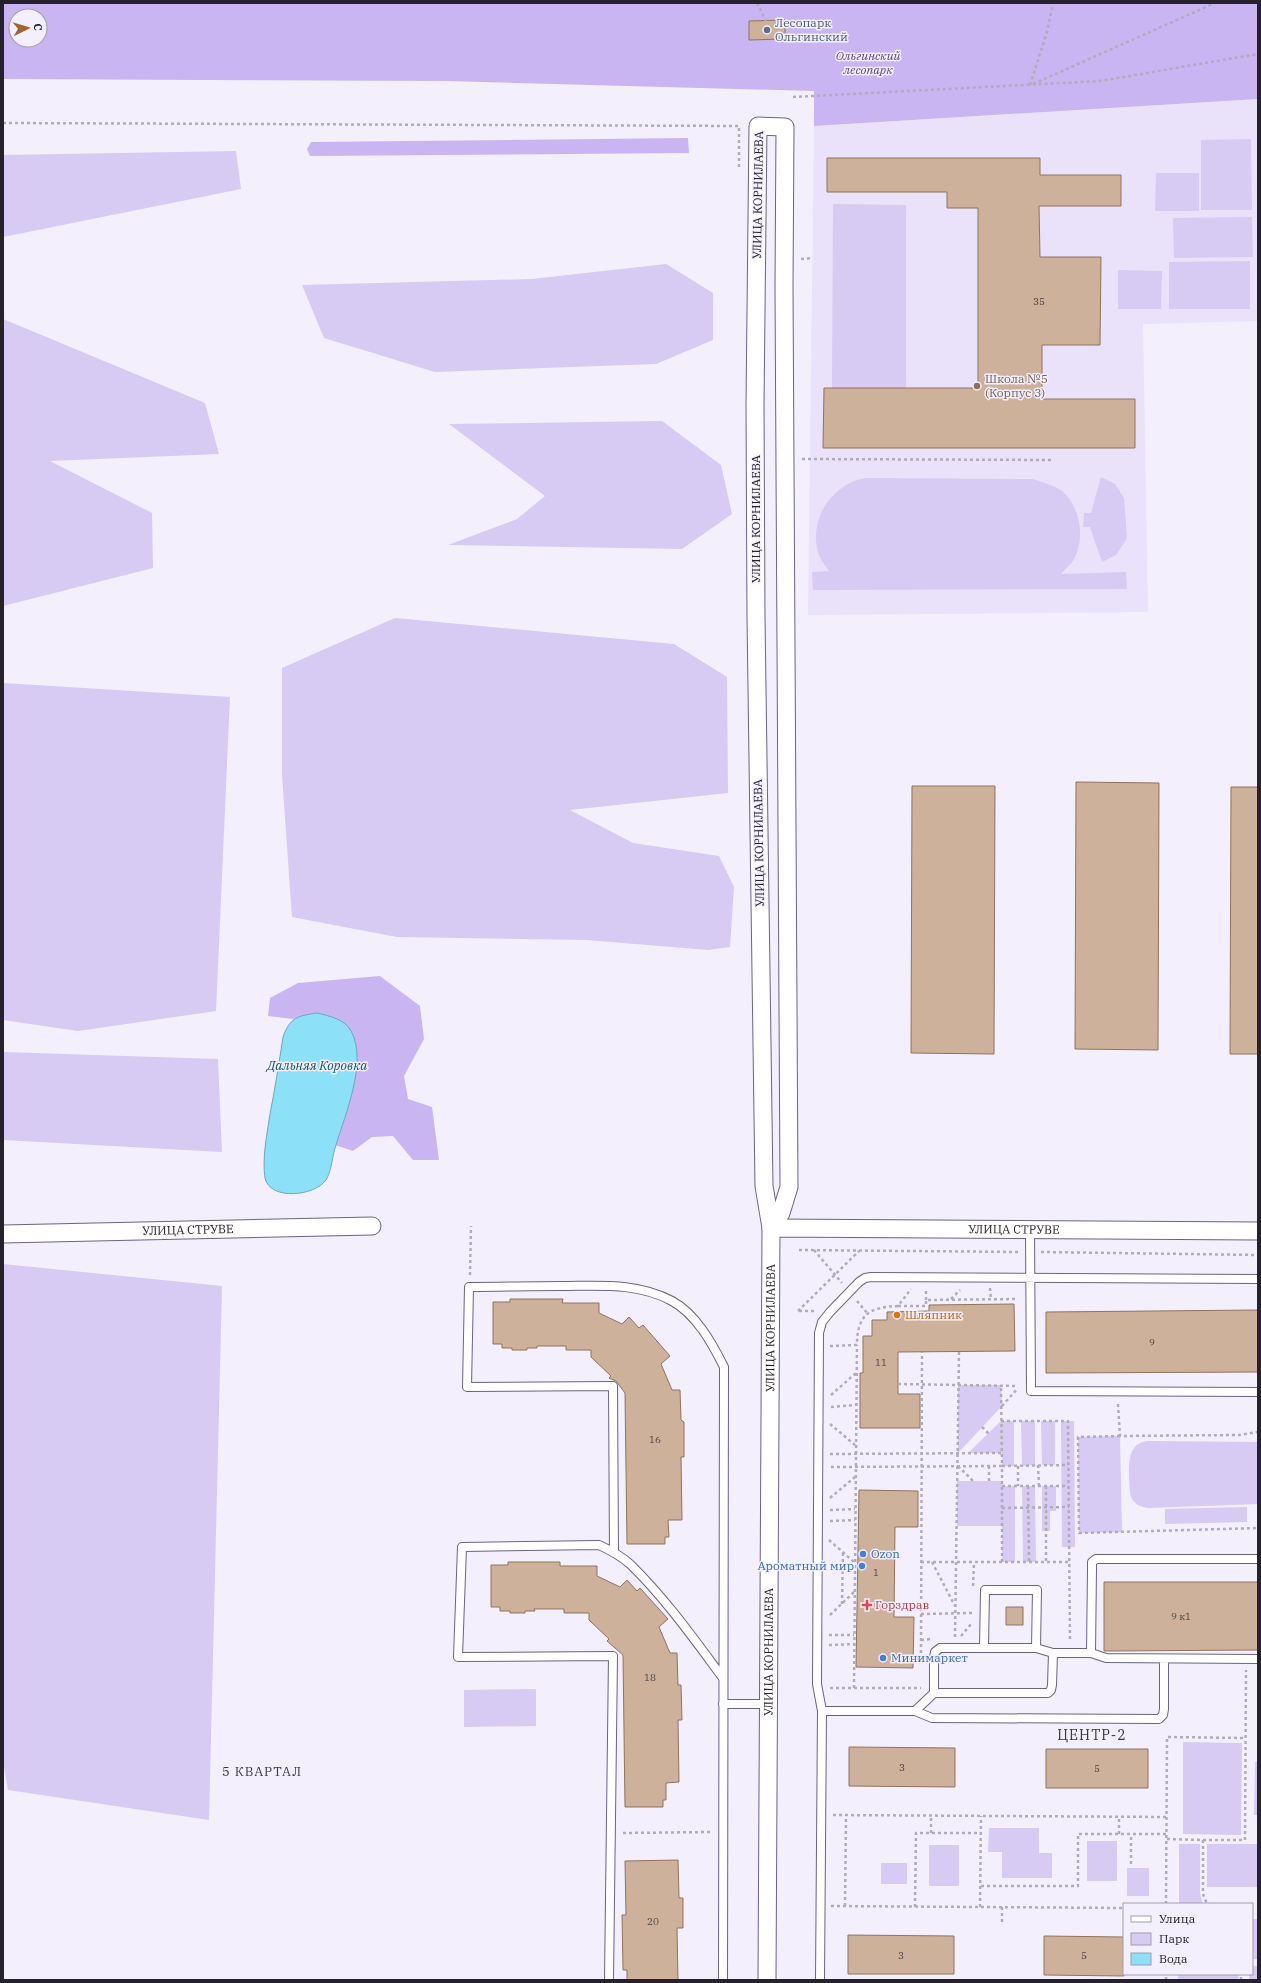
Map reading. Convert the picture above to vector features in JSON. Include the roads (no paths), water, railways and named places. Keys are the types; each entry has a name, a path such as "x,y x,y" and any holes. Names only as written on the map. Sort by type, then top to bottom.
{"street":[{"name":"УЛИЦА КОРНИЛАЕВА","path":"767,1980 771,1228 764,1186 756,617 755,397 758,126 785,127 784,287 789,1187 781,1213 771,1228"},
{"name":"УЛИЦА СТРУВЕ","path":"3,1234 372,1226"},
{"name":"УЛИЦА СТРУВЕ","path":"771,1228 1258,1231"}],"lane":[{"path":"1030,1230 1031,1391 1258,1392"},
{"path":"820,1980 822,1711 818,1688 818,1467 819,1333 822,1322 830,1312 865,1278 1258,1279"},
{"path":"614,1553 613,1386 467,1387 469,1287 624,1285 643,1290 673,1301 695,1321 710,1341 724,1367 723,1980"},
{"path":"609,1980 613,1656 458,1657 462,1548 599,1545 614,1553 629,1564 669,1609 723,1678"},
{"path":"1091,1653 1092,1562 1096,1559 1258,1560"},
{"path":"984,1648 985,1590 1037,1590 1036,1648"},
{"path":"918,1709 934,1693 935,1652 940,1648 1036,1648 1052,1652 1091,1653 1106,1658 1258,1659"},
{"path":"934,1693 1048,1693 1052,1686 1052,1652"},
{"path":"822,1711 918,1709 932,1718 1159,1719 1163,1715 1164,1709 1164,1659"},
{"path":"723,1704 768,1704"}],"water":[{"name":"Дальняя Коровка","path":"317,1013 341,1021 351,1031 356,1043 356,1072 349,1104 335,1149 330,1172 326,1180 313,1190 293,1194 284,1193 275,1190 269,1185 265,1178 264,1170 265,1146 283,1037 292,1021 305,1015"}],"place":[{"name":"Лесопарк Ольгинский","path":"767,30"},
{"name":"Школа №5 (Корпус 3)","path":"977,386"},
{"name":"Шляпник","path":"897,1315"},
{"name":"Ozon","path":"863,1554"},
{"name":"Ароматный мир","path":"862,1566"},
{"name":"Горздрав","path":"867,1605"},
{"name":"Минимаркет","path":"883,1658"}],"district":[{"name":"ЦЕНТР-2","path":"1092,1735"},
{"name":"5 КВАРТАЛ","path":"262,1771"}],"park label":[{"name":"Ольгинский лесопарк","path":"868,63"}]}
